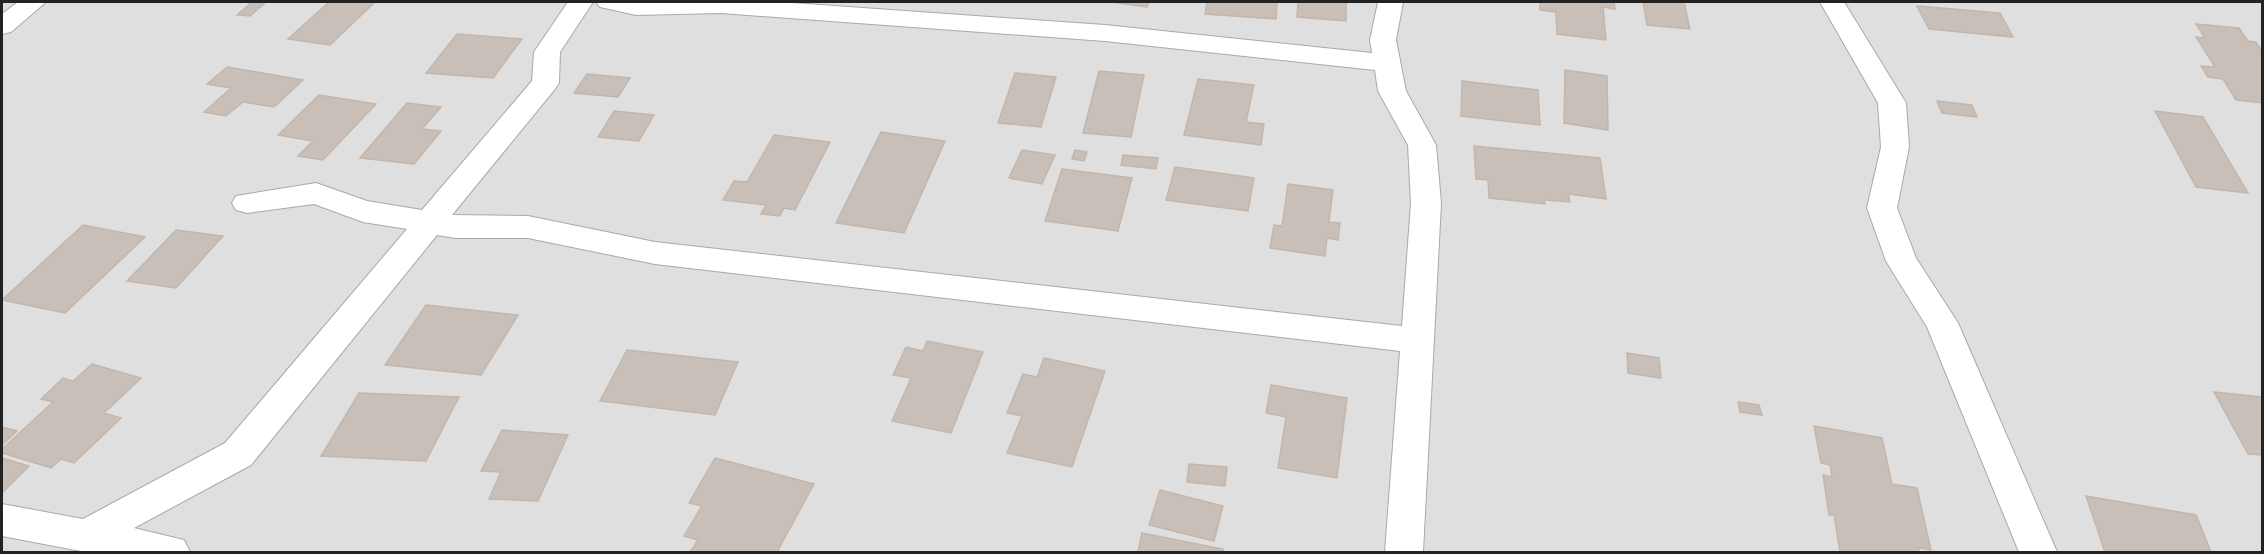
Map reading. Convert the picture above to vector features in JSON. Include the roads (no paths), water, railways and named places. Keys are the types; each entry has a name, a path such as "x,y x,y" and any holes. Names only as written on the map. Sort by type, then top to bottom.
{"street":[{"path":"2,26 33,2"},
{"path":"86,536 238,454 545,83 547,52 580,2"},
{"path":"609,2 636,7 721,5 1105,33 1387,63"},
{"path":"1391,2 1383,40 1387,63 1392,91 1422,145 1426,203 1404,552"},
{"path":"1832,2 1892,103 1895,147 1882,208 1902,261 1942,323 2038,552"},
{"path":"247,203 316,193 363,211 456,227 528,228 655,253 1417,340"},
{"path":"2,520 171,552"}]}
